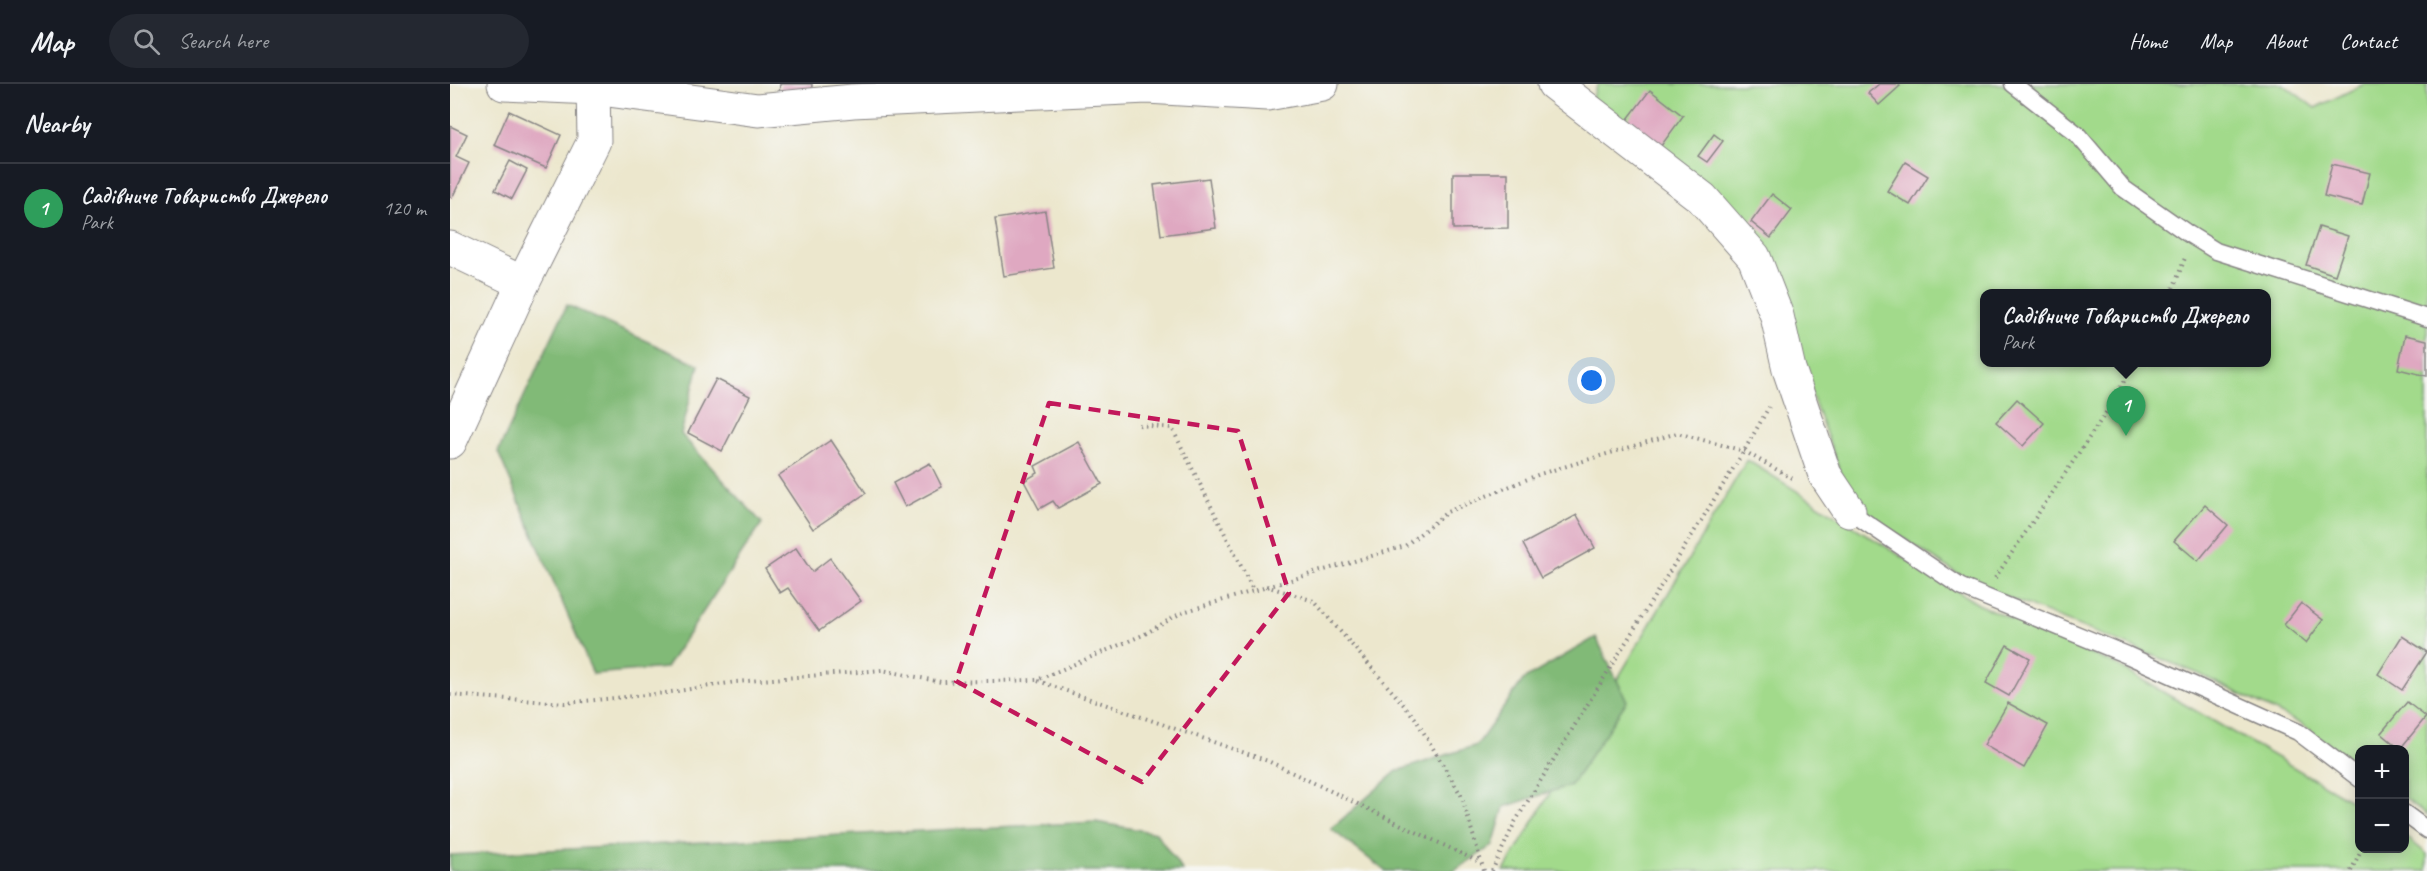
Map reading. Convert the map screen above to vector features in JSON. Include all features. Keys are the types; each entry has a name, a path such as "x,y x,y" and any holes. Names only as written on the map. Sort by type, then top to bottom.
{"street":[{"path":"504,84 593,86 758,110 853,101 1147,87 1267,94 1322,84"},
{"path":"1554,84 1702,198 1754,256 1777,316 1789,369 1825,475 1849,511"},
{"path":"450,442 523,283 594,141 593,86"},
{"path":"450,248 523,283"}],"lane":[{"path":"2013,84 2078,134 2123,188 2216,251 2427,318"},
{"path":"1849,511 1961,587 2127,655 2298,732 2355,775"},
{"path":"2409,817 2427,830"}],"path":[{"path":"2173,289 2193,237"},
{"path":"1983,596 2108,411 2133,367"},
{"path":"1492,871 1515,822 1744,451 1789,369"},
{"path":"1139,425 1172,428 1253,590"},
{"path":"1037,681 1143,635 1183,612 1405,546 1447,512 1467,503 1540,474 1677,433 1744,451 1801,484"},
{"path":"1265,586 1314,601 1415,718 1461,795 1484,871"},
{"path":"450,695 565,702 665,693 736,682 882,670 941,682 1037,681 1268,761 1480,863"},
{"path":"2351,871 2360,853"}],"highlighted area":[{"path":"1049,403 1238,431 1289,593 1142,782 956,681"}],"green space":[{"path":"1598,84 2283,84 2315,108 2364,84 2427,84 2427,815 2409,801 2409,745 2355,745 2355,762 2299,723 2199,674 1972,583 1853,506 1760,256 1585,114"},
{"path":"567,305 699,365 681,434 762,523 666,668 593,674 498,452"},
{"path":"1747,460 1978,604 2118,666 2355,803 2355,853 2409,853 2409,839 2427,854 2427,871 1504,871"},
{"path":"1596,637 1627,701 1571,785 1504,807 1493,845 1454,871 1385,871 1331,829 1397,771 1477,745 1523,680"},
{"path":"1096,822 1156,833 1183,871 450,871 450,855"}],"building":[{"path":"780,84 812,84 811,98 779,95"},
{"path":"1879,84 1898,84 1900,86 1879,105 1868,93"},
{"path":"1650,90 1683,116 1655,154 1621,128"},
{"path":"509,111 561,135 546,168 494,145"},
{"path":"450,126 467,134 456,157 469,163 452,198 450,197"},
{"path":"1714,134 1723,141 1707,162 1698,156"},
{"path":"510,161 527,170 512,199 495,190"},
{"path":"1905,162 1928,176 1910,205 1887,191"},
{"path":"2332,164 2370,173 2362,205 2324,196"},
{"path":"1453,173 1508,173 1508,228 1453,229"},
{"path":"1209,178 1216,228 1161,235 1154,185"},
{"path":"1772,194 1792,210 1771,238 1751,222"},
{"path":"1045,211 1054,268 1004,276 995,219"},
{"path":"2319,227 2348,236 2335,275 2306,265"},
{"path":"2405,335 2427,340 2427,376 2398,369"},
{"path":"716,379 750,396 722,451 688,433"},
{"path":"2017,399 2044,423 2023,446 1996,422"},
{"path":"831,440 866,493 813,529 778,476"},
{"path":"1079,442 1102,484 1058,508 1053,501 1039,509 1024,481 1038,473 1035,466"},
{"path":"930,463 942,487 905,507 893,483"},
{"path":"2205,505 2228,525 2198,561 2174,541"},
{"path":"1577,515 1595,548 1541,578 1523,544"},
{"path":"796,548 812,572 830,558 861,601 819,631 788,588 780,593 765,569"},
{"path":"2301,603 2323,620 2306,643 2284,625"},
{"path":"2402,636 2427,652 2402,690 2378,674"},
{"path":"2007,645 2030,658 2009,696 1986,683"},
{"path":"2407,702 2426,717 2403,745 2395,745 2381,733"},
{"path":"2008,703 2048,725 2024,768 1984,745"}],"place":[{"name":"Садівниче Товариство Джерело","path":"2126,436"}]}
